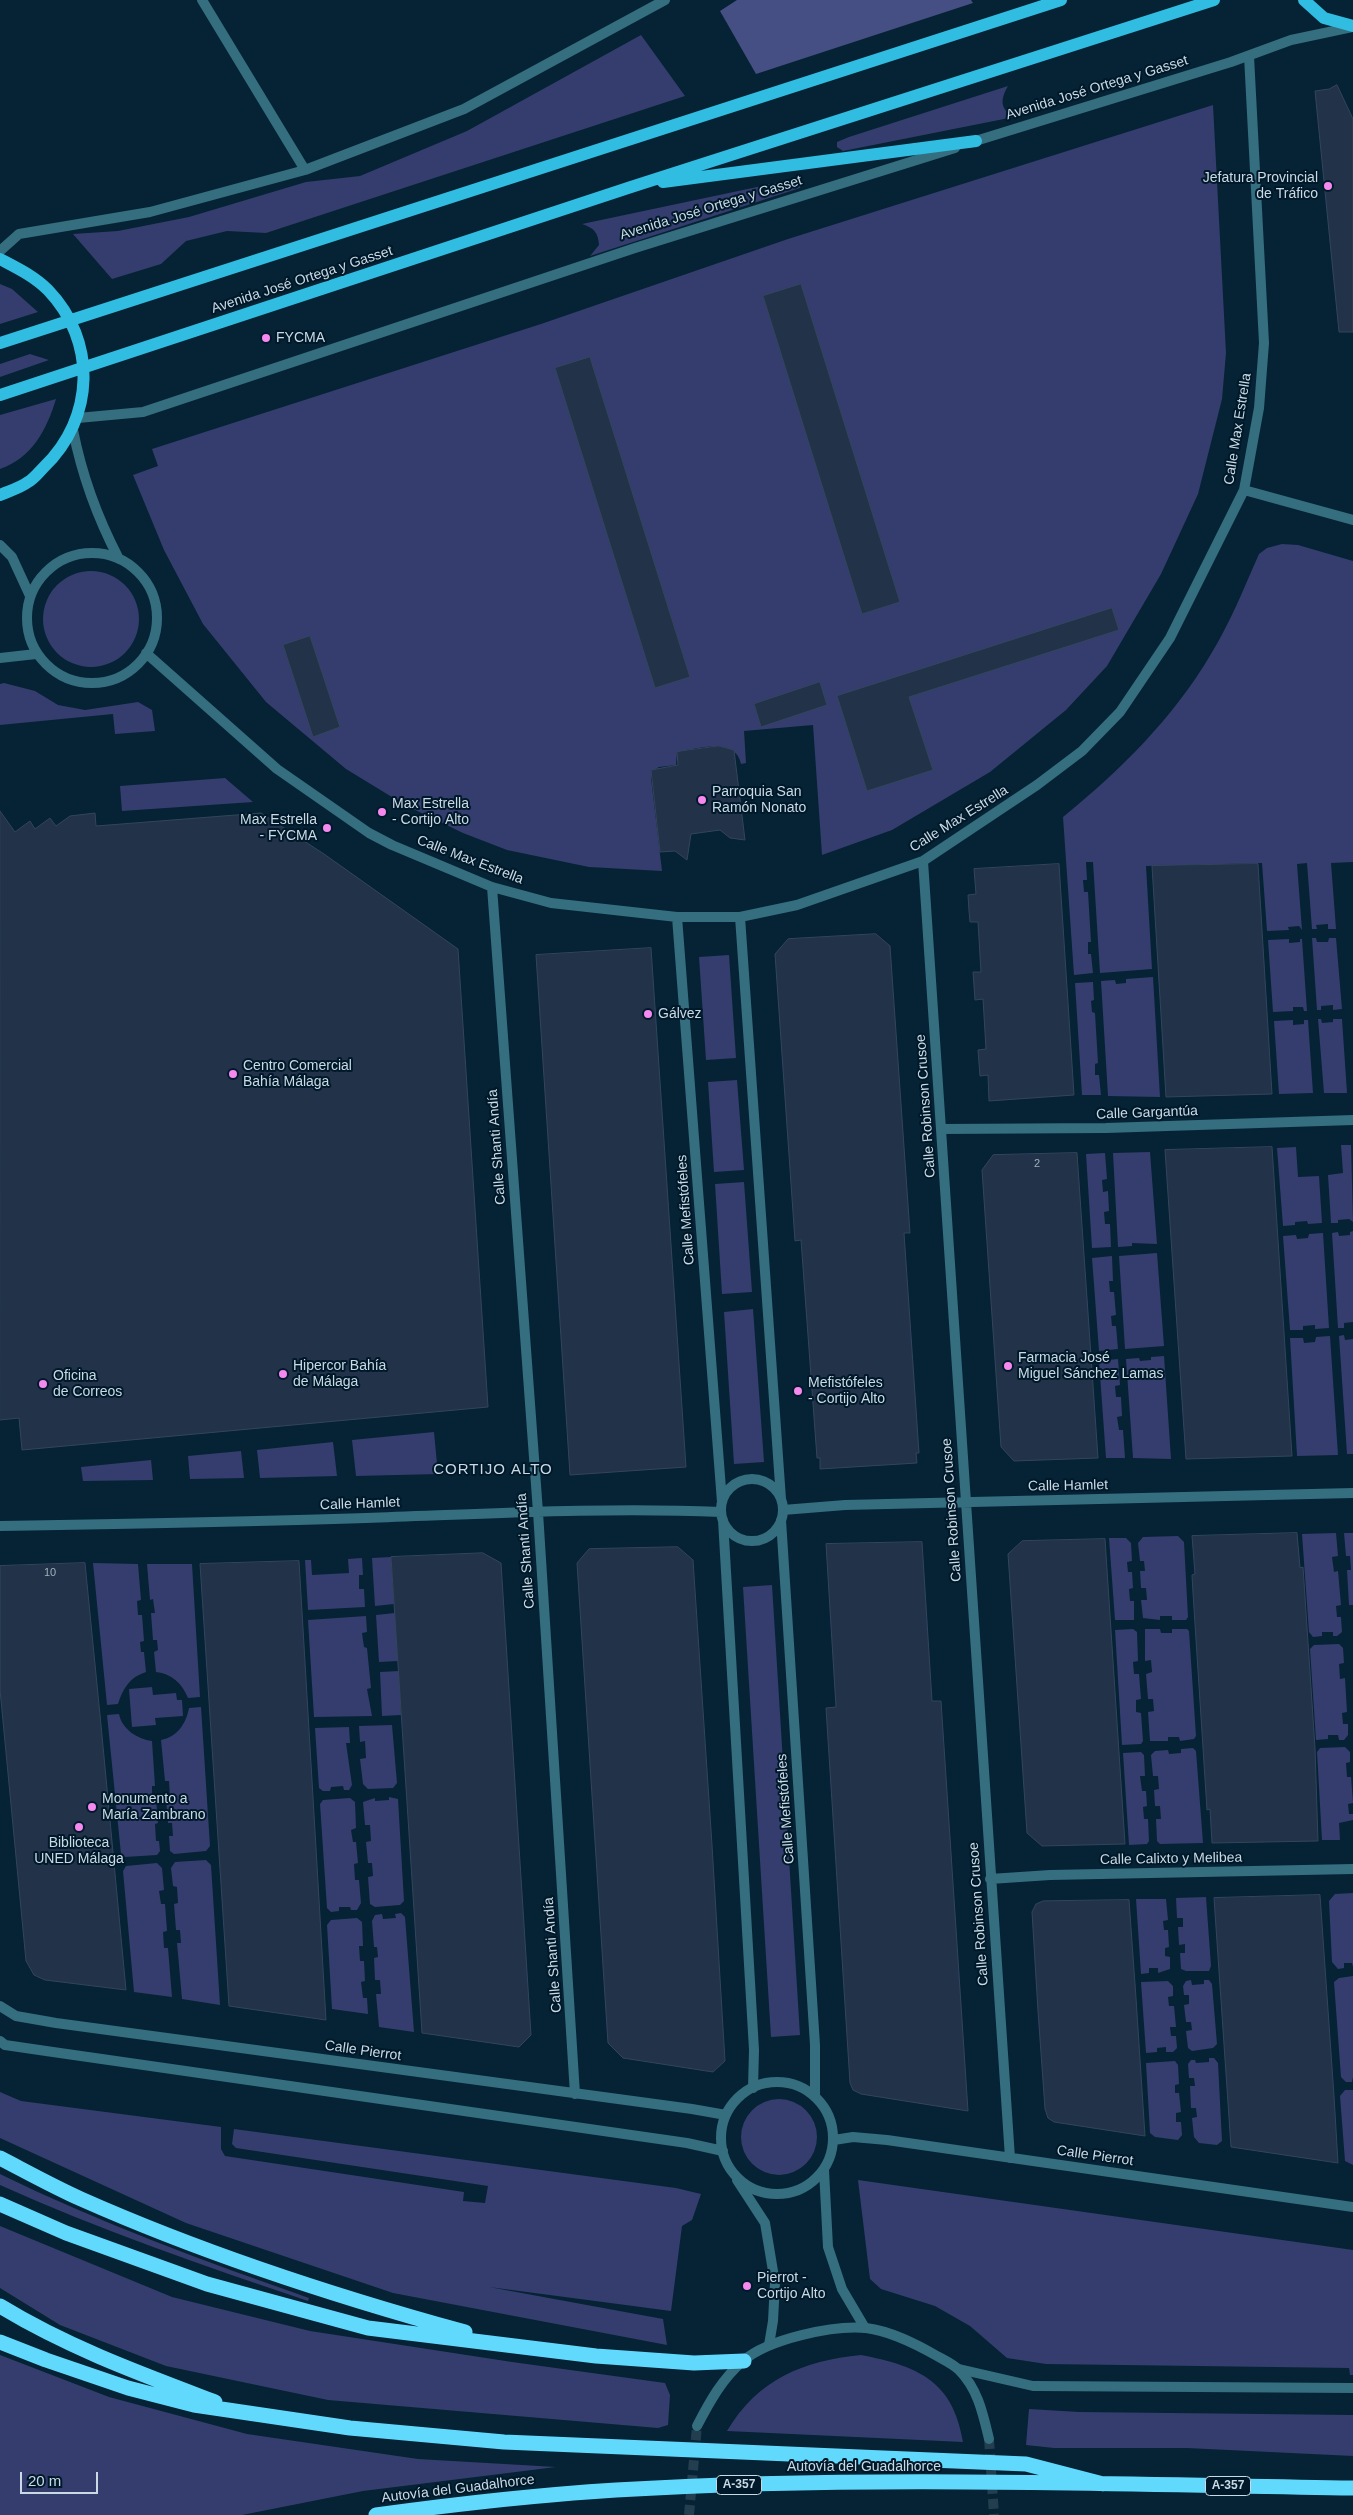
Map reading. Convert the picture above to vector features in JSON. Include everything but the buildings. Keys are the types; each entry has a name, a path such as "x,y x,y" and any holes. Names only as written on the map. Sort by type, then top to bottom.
{"highway":[{"path":"0,2158 81,2199 218,2254 362,2304 512,2344"},
{"path":"0,2204 66,2233 226,2289 368,2328 512,2344 606,2357 694,2363 744,2361"},
{"path":"0,2306 36,2328 127,2369 238,2410"},
{"path":"0,2342 128,2388 194,2406 238,2410 350,2428 504,2442 1026,2464 1103,2484"},
{"name":"Autovía del Guadalhorce","path":"376,2515 460,2504 578,2493 769,2483 1103,2484 1353,2488"}],"main road":[{"path":"0,343 1061,0"},
{"name":"Avenida José Ortega y Gasset","path":"0,395 631,186 1214,0"},
{"path":"1304,0 1324,18 1353,27"},
{"path":"631,186 976,141"},
{"path":"0,260 28,273 48,290 70,320 79,345 83,368 83,388 76,424 59,453 28,482 0,495"}],"street":[{"path":"202,0 305,170"},
{"path":"0,251 19,234 150,212 305,170 464,109 665,0"},
{"name":"Avenida José Ortega y Gasset","path":"76,424 143,412 634,248 1249,56 1291,40 1353,27"},
{"name":"Calle Max Estrella","path":"146,653 270,764 337,811 392,845 492,887 551,903 677,917 740,917 797,905 923,861 1037,785 1082,751 1120,712 1170,638 1244,490 1259,408 1264,343 1249,56"},
{"path":"76,424 81,471 103,529 119,559"},
{"path":"1244,490 1353,520"},
{"path":"0,545 12,557 30,596"},
{"path":"97,553 119,559 134,568 145,580 153,595 157,611 156,628 146,653 143,660 128,673 109,681 88,684 68,679 50,669 36,654 26,626 30,596 39,578 55,564 75,555 97,553"},
{"path":"0,658 36,654"},
{"name":"Calle Robinson Crusoe","path":"923,861 1010,2158"},
{"name":"Calle Shanti Andía","path":"492,887 538,1512 575,2094"},
{"name":"Calle Mefistófeles","path":"677,917 722,1511 754,2050 752,2088"},
{"name":"Calle Mefistófeles","path":"740,917 782,1510 815,2046 815,2096"},
{"name":"Calle Gargantúa","path":"941,1128 1106,1128 1353,1120"},
{"path":"756,1479 767,1482 776,1490 782,1510 775,1530 765,1538 752,1541 740,1538 730,1531 722,1511 734,1484 756,1479"},
{"name":"Calle Hamlet","path":"782,1510 845,1505 1353,1494"},
{"name":"Calle Hamlet","path":"0,1526 658,1509 722,1511"},
{"name":"Calle Calixto y Melibea","path":"990,1879 1050,1875 1353,1869"},
{"name":"Calle Pierrot","path":"0,2006 16,2016 56,2023 692,2109 726,2116"},
{"path":"0,2041 5,2045 688,2143 722,2151"},
{"path":"732,2170 744,2183 760,2191 778,2194 796,2191 812,2182 824,2170 831,2156 834,2140 829,2116 815,2096 796,2085 774,2082 752,2088 736,2099 726,2116 721,2133 722,2151 732,2170 765,2224 775,2282 773,2321 769,2345"},
{"name":"Calle Pierrot","path":"834,2140 853,2137 887,2140 1353,2207"},
{"path":"824,2170 828,2247 842,2289 865,2328"},
{"path":"697,2426 716,2390 744,2361 769,2345 821,2331 865,2328 887,2333 920,2346 959,2369 1033,2386 1353,2388"},
{"path":"959,2369 978,2396 989,2439"}],"shaded area":[{"path":"737,0 971,0 973,3 756,74 720,11"},
{"path":"641,35 685,96 266,233 227,231 186,241 161,264 112,279 73,234 118,231 189,217 306,182 360,176 467,131"},
{"path":"1008,86 1003,104 1006,111 1014,117 843,151 837,147 837,142 849,137"},
{"path":"1213,105 1226,353 1222,399 1198,494 1161,574 1107,666 1066,710 990,772 892,830 822,855 813,725 744,731 746,763 741,764 737,755 731,750 714,746 677,752 676,765 659,767 653,771 651,778 662,871 589,867 507,850 463,833 405,805 346,769 266,702 203,624 164,550 133,475 158,466 152,449 541,324 788,239"},
{"path":"795,179 801,181 800,188 590,256 599,245 598,237 590,227 582,224"},
{"path":"0,284 12,289 38,312 0,324"},
{"path":"30,354 49,360 0,377 0,364"},
{"path":"56,399 48,421 37,441 21,458 0,469 0,415"},
{"path":"1282,544 1298,545 1353,561 1353,862 1331,863 1336,929 1328,929 1328,924 1316,925 1317,929 1312,929 1307,863 1297,864 1302,930 1299,926 1288,927 1289,930 1267,931 1262,863 1146,866 1152,969 1100,973 1093,862 1086,862 1087,880 1083,880 1084,892 1088,892 1091,942 1088,942 1088,954 1091,954 1093,973 1074,975 1063,817 1125,762 1180,700 1218,642 1259,554 1267,548"},
{"path":"91,571 109,575 125,585 135,601 139,619 135,637 125,653 109,663 91,667 73,663 57,653 47,637 43,619 47,601 57,585 73,575"},
{"path":"4,683 35,691 58,705 85,710 138,702 152,710 155,731 115,734 113,714 0,725 0,684"},
{"path":"225,778 253,802 122,811 120,786"},
{"path":"1312,938 1316,938 1317,942 1328,942 1329,938 1336,938 1342,1009 1333,1010 1333,1005 1321,1006 1321,1010 1317,1010"},
{"path":"1289,939 1289,943 1300,942 1300,939 1302,939 1307,1011 1304,1011 1303,1007 1293,1007 1293,1011 1273,1012 1268,940"},
{"path":"729,955 736,1058 706,1060 699,957"},
{"path":"1153,977 1160,1097 1108,1096 1101,981 1115,980 1116,984 1126,983 1126,979"},
{"path":"1093,982 1094,1000 1091,1001 1092,1012 1095,1013 1098,1063 1095,1064 1095,1075 1099,1075 1101,1095 1082,1095 1075,983"},
{"path":"1318,1019 1321,1019 1322,1023 1333,1022 1333,1019 1342,1019 1347,1093 1324,1093"},
{"path":"1293,1020 1293,1025 1304,1024 1304,1020 1308,1020 1313,1093 1279,1094 1274,1021"},
{"path":"737,1080 744,1170 714,1172 708,1082"},
{"path":"1341,1145 1351,1145 1353,1222 1349,1219 1338,1220 1338,1223 1331,1223 1328,1175 1343,1173"},
{"path":"1296,1147 1298,1177 1319,1176 1322,1223 1308,1224 1307,1221 1283,1226 1277,1148"},
{"path":"1150,1152 1157,1244 1132,1243 1132,1246 1118,1247 1113,1153"},
{"path":"1105,1153 1107,1179 1102,1180 1103,1192 1108,1191 1109,1211 1104,1212 1105,1224 1110,1224 1111,1247 1092,1248 1086,1154"},
{"path":"744,1182 752,1292 722,1294 715,1184"},
{"path":"1353,1231 1353,1322 1344,1323 1344,1328 1338,1328 1332,1233 1338,1232 1339,1236 1350,1235 1350,1232"},
{"path":"1323,1233 1329,1328 1315,1329 1315,1325 1303,1326 1303,1330 1290,1330 1283,1236 1296,1235 1297,1239 1308,1238 1309,1234"},
{"path":"1157,1253 1164,1346 1125,1349 1119,1256"},
{"path":"1112,1256 1113,1281 1109,1281 1110,1292 1114,1292 1116,1315 1111,1316 1112,1326 1116,1326 1118,1349 1099,1351 1092,1258"},
{"path":"753,1309 764,1462 734,1464 724,1312"},
{"path":"1344,1335 1345,1340 1353,1339 1353,1454 1347,1454 1339,1336"},
{"path":"1330,1336 1338,1455 1297,1456 1290,1338 1303,1338 1304,1343 1315,1342 1316,1337"},
{"path":"1164,1356 1171,1459 1133,1458 1126,1359 1139,1358 1140,1361 1151,1360 1151,1357"},
{"path":"1118,1359 1120,1385 1115,1386 1116,1397 1121,1397 1122,1416 1117,1417 1119,1430 1123,1430 1125,1458 1106,1458 1099,1361"},
{"path":"434,1432 438,1474 356,1476 352,1440"},
{"path":"333,1442 337,1476 260,1478 257,1450"},
{"path":"241,1451 244,1478 190,1479 188,1456"},
{"path":"151,1460 153,1480 83,1481 81,1467"},
{"path":"1336,1533 1338,1556 1332,1557 1334,1572 1338,1571 1341,1605 1336,1606 1337,1617 1341,1617 1342,1632 1337,1636 1333,1636 1333,1632 1322,1632 1322,1636 1313,1637 1309,1632 1302,1534"},
{"path":"1344,1533 1353,1533 1353,1605 1349,1605 1347,1570 1351,1570 1350,1556 1346,1556"},
{"path":"1178,1536 1184,1542 1188,1617 1186,1620 1172,1620 1172,1616 1160,1616 1160,1620 1143,1618 1141,1600 1147,1600 1146,1588 1141,1588 1140,1571 1145,1571 1144,1561 1140,1561 1138,1543 1143,1537"},
{"path":"1109,1538 1126,1538 1131,1543 1132,1561 1127,1562 1128,1572 1132,1572 1133,1588 1129,1589 1130,1601 1134,1601 1134,1620 1115,1620"},
{"path":"391,1557 394,1604 375,1606 372,1558"},
{"path":"362,1558 363,1575 359,1575 359,1589 364,1589 365,1607 308,1610 305,1560 311,1560 312,1575 349,1573 348,1559"},
{"path":"93,1563 138,1564 141,1600 137,1601 138,1615 142,1615 144,1641 140,1642 141,1652 144,1652 146,1672 131,1680 122,1693 118,1704 107,1705"},
{"path":"147,1564 192,1564 200,1697 188,1698 176,1680 156,1672 154,1652 158,1650 157,1640 153,1640 151,1613 155,1613 153,1599 150,1600"},
{"path":"772,1585 800,2035 771,2037 743,1587"},
{"path":"395,1613 398,1661 379,1662 376,1615"},
{"path":"366,1616 367,1632 362,1633 364,1647 367,1648 371,1688 367,1689 372,1716 314,1717 308,1620"},
{"path":"1133,1629 1137,1632 1138,1661 1133,1662 1134,1674 1139,1674 1141,1699 1136,1700 1136,1712 1141,1713 1143,1741 1141,1744 1122,1745 1115,1630"},
{"path":"1145,1629 1160,1629 1161,1633 1172,1633 1172,1629 1187,1629 1189,1631 1196,1736 1194,1739 1180,1741 1179,1737 1168,1737 1168,1741 1150,1741 1148,1712 1154,1711 1153,1699 1148,1699 1146,1674 1152,1672 1151,1660 1145,1661"},
{"path":"1339,1644 1343,1648 1344,1663 1339,1664 1340,1679 1345,1678 1347,1712 1342,1713 1343,1724 1348,1724 1348,1735 1344,1740 1339,1740 1338,1735 1328,1735 1328,1739 1316,1740 1310,1649 1314,1645"},
{"path":"399,1671 401,1715 382,1716 380,1672"},
{"path":"152,1687 153,1695 176,1693 177,1700 182,1700 183,1716 155,1718 156,1725 132,1727 129,1689"},
{"path":"201,1707 210,1846 206,1851 174,1854 170,1851 169,1836 173,1836 172,1823 168,1823 166,1798 170,1797 169,1781 165,1781 161,1740 172,1736 180,1729 186,1719 189,1708"},
{"path":"119,1714 127,1729 136,1736 152,1741 155,1786 152,1786 152,1799 156,1799 158,1823 155,1824 156,1841 159,1841 160,1851 157,1855 125,1857 121,1854 107,1715"},
{"path":"392,1725 397,1783 393,1788 368,1789 363,1784 360,1759 366,1758 365,1741 360,1742 359,1726"},
{"path":"349,1727 350,1743 346,1743 352,1785 349,1790 344,1790 343,1786 331,1787 330,1791 323,1791 319,1788 315,1728"},
{"path":"1345,1747 1350,1752 1350,1762 1346,1763 1347,1777 1351,1777 1353,1803 1348,1804 1349,1814 1353,1814 1353,1820 1339,1823 1340,1840 1322,1840 1317,1752 1320,1748"},
{"path":"1193,1748 1196,1751 1203,1843 1160,1844 1157,1841 1156,1819 1161,1819 1160,1806 1155,1806 1154,1790 1159,1789 1158,1776 1153,1776 1151,1755 1155,1751 1168,1750 1169,1754 1181,1753 1181,1749"},
{"path":"1141,1752 1144,1755 1145,1776 1140,1776 1142,1791 1146,1791 1147,1806 1143,1807 1144,1819 1148,1819 1149,1841 1147,1844 1129,1845 1123,1753"},
{"path":"389,1797 398,1799 404,1901 400,1905 375,1907 370,1904 368,1877 373,1876 372,1863 368,1863 366,1842 371,1841 370,1825 365,1825 363,1802 375,1798 375,1801 389,1800"},
{"path":"350,1798 355,1802 356,1828 351,1830 353,1842 356,1842 358,1863 354,1864 355,1880 359,1880 361,1903 357,1910 351,1910 350,1907 339,1907 339,1911 331,1912 327,1908 320,1804 323,1800"},
{"path":"206,1860 211,1865 220,2005 182,1999 177,1943 181,1943 180,1930 176,1930 174,1904 178,1903 177,1887 173,1886 171,1868 175,1862"},
{"path":"157,1863 162,1868 164,1890 159,1891 161,1904 165,1904 167,1931 163,1932 164,1948 168,1948 172,1997 134,1992 123,1871 126,1866"},
{"path":"1353,1893 1353,1967 1352,1963 1344,1963 1344,1968 1338,1969 1332,1962 1329,1901 1335,1894"},
{"path":"1206,1897 1211,1966 1209,1971 1186,1971 1181,1969 1180,1953 1185,1953 1185,1944 1179,1945 1178,1927 1183,1927 1183,1918 1177,1918 1176,1898"},
{"path":"1136,1899 1166,1899 1168,1920 1163,1921 1164,1930 1168,1930 1169,1947 1165,1948 1165,1956 1170,1957 1170,1969 1158,1973 1158,1968 1149,1968 1149,1973 1141,1974"},
{"path":"401,1913 405,1917 414,2032 379,2027 376,1994 381,1994 380,1980 375,1980 374,1958 378,1957 377,1947 374,1947 372,1921 375,1915 382,1914 383,1919 396,1918 395,1914"},
{"path":"357,1918 362,1922 363,1946 359,1946 360,1961 364,1961 365,1981 361,1982 363,1998 367,1998 368,2014 332,2009 327,1925 331,1920"},
{"path":"1353,1976 1353,2077 1352,2082 1346,2082 1341,2077 1334,1982 1339,1978"},
{"path":"1191,1980 1192,1985 1204,1984 1204,1980 1209,1980 1212,1984 1217,2044 1213,2048 1192,2051 1188,2048 1186,2031 1192,2030 1191,2022 1186,2022 1184,2005 1189,2004 1189,1995 1184,1995 1183,1986 1186,1981"},
{"path":"1168,1981 1173,1986 1173,1996 1168,1997 1169,2006 1174,2006 1176,2027 1170,2027 1171,2036 1176,2036 1177,2048 1173,2052 1166,2052 1166,2047 1157,2048 1157,2052 1146,2053 1141,1982"},
{"path":"1209,2058 1214,2058 1218,2063 1222,2141 1217,2145 1199,2143 1194,2137 1192,2118 1197,2117 1196,2108 1191,2108 1190,2086 1195,2086 1194,2078 1189,2078 1188,2064 1191,2060 1195,2060 1196,2063 1209,2062"},
{"path":"1175,2061 1178,2065 1179,2084 1175,2085 1175,2093 1179,2093 1181,2112 1176,2113 1176,2122 1181,2122 1182,2135 1178,2140 1155,2137 1150,2133 1146,2063"},
{"path":"1345,2090 1353,2090 1353,2165 1345,2161 1340,2096"},
{"path":"0,2092 21,2101 221,2127 221,2149 225,2156 464,2192 463,2201 485,2203 488,2186 236,2148 232,2144 234,2129 676,2188 701,2194 692,2220 682,2226 671,2311 489,2287 663,2319 667,2345 393,2293 186,2223 0,2138"},
{"path":"779,2099 793,2102 806,2110 814,2123 817,2137 814,2151 806,2164 793,2172 779,2175 765,2172 752,2164 744,2151 741,2137 744,2123 752,2110 765,2102"},
{"path":"0,2174 114,2225 309,2298 308,2301 191,2261 76,2217 0,2185"},
{"path":"858,2180 1353,2250 1353,2375 1350,2375 1349,2368 1046,2364 1007,2358 970,2326 935,2306 881,2289 870,2279"},
{"path":"0,2226 172,2297 310,2331 665,2383 670,2395 668,2425 658,2428 328,2400 166,2366 60,2325 0,2288"},
{"path":"0,2355 109,2397 247,2434 418,2459 556,2467 363,2491 242,2515 0,2515"},
{"path":"861,2355 899,2365 929,2379 941,2390 951,2404 958,2421 963,2442 727,2431 739,2413 753,2398 784,2376 820,2362"},
{"path":"1029,2409 1079,2412 1353,2415 1353,2456 1187,2448 1054,2448 1026,2445"}],"tunnel":[{"path":"689,2515 697,2426"},
{"path":"989,2439 994,2515"}],"place":[{"name":"Jefatura Provincial de Tráfico","path":"1328,186"},
{"name":"FYCMA","path":"266,338"},
{"name":"Parroquia San Ramón Nonato","path":"702,800"},
{"name":"Max Estrella - Cortijo Alto","path":"382,812"},
{"name":"Max Estrella - FYCMA","path":"327,828"},
{"name":"Gálvez","path":"648,1014"},
{"name":"Centro Comercial Bahía Málaga","path":"233,1074"},
{"name":"Farmacia José Miguel Sánchez Lamas","path":"1008,1366"},
{"name":"Hipercor Bahía de Málaga","path":"283,1374"},
{"name":"Oficina de Correos","path":"43,1384"},
{"name":"Mefistófeles - Cortijo Alto","path":"798,1391"},
{"name":"Monumento a María Zambrano","path":"92,1807"},
{"name":"Biblioteca UNED Málaga","path":"79,1827"},
{"name":"Pierrot - Cortijo Alto","path":"747,2286"}],"district":[{"name":"CORTIJO ALTO","path":"493,1470"}]}
